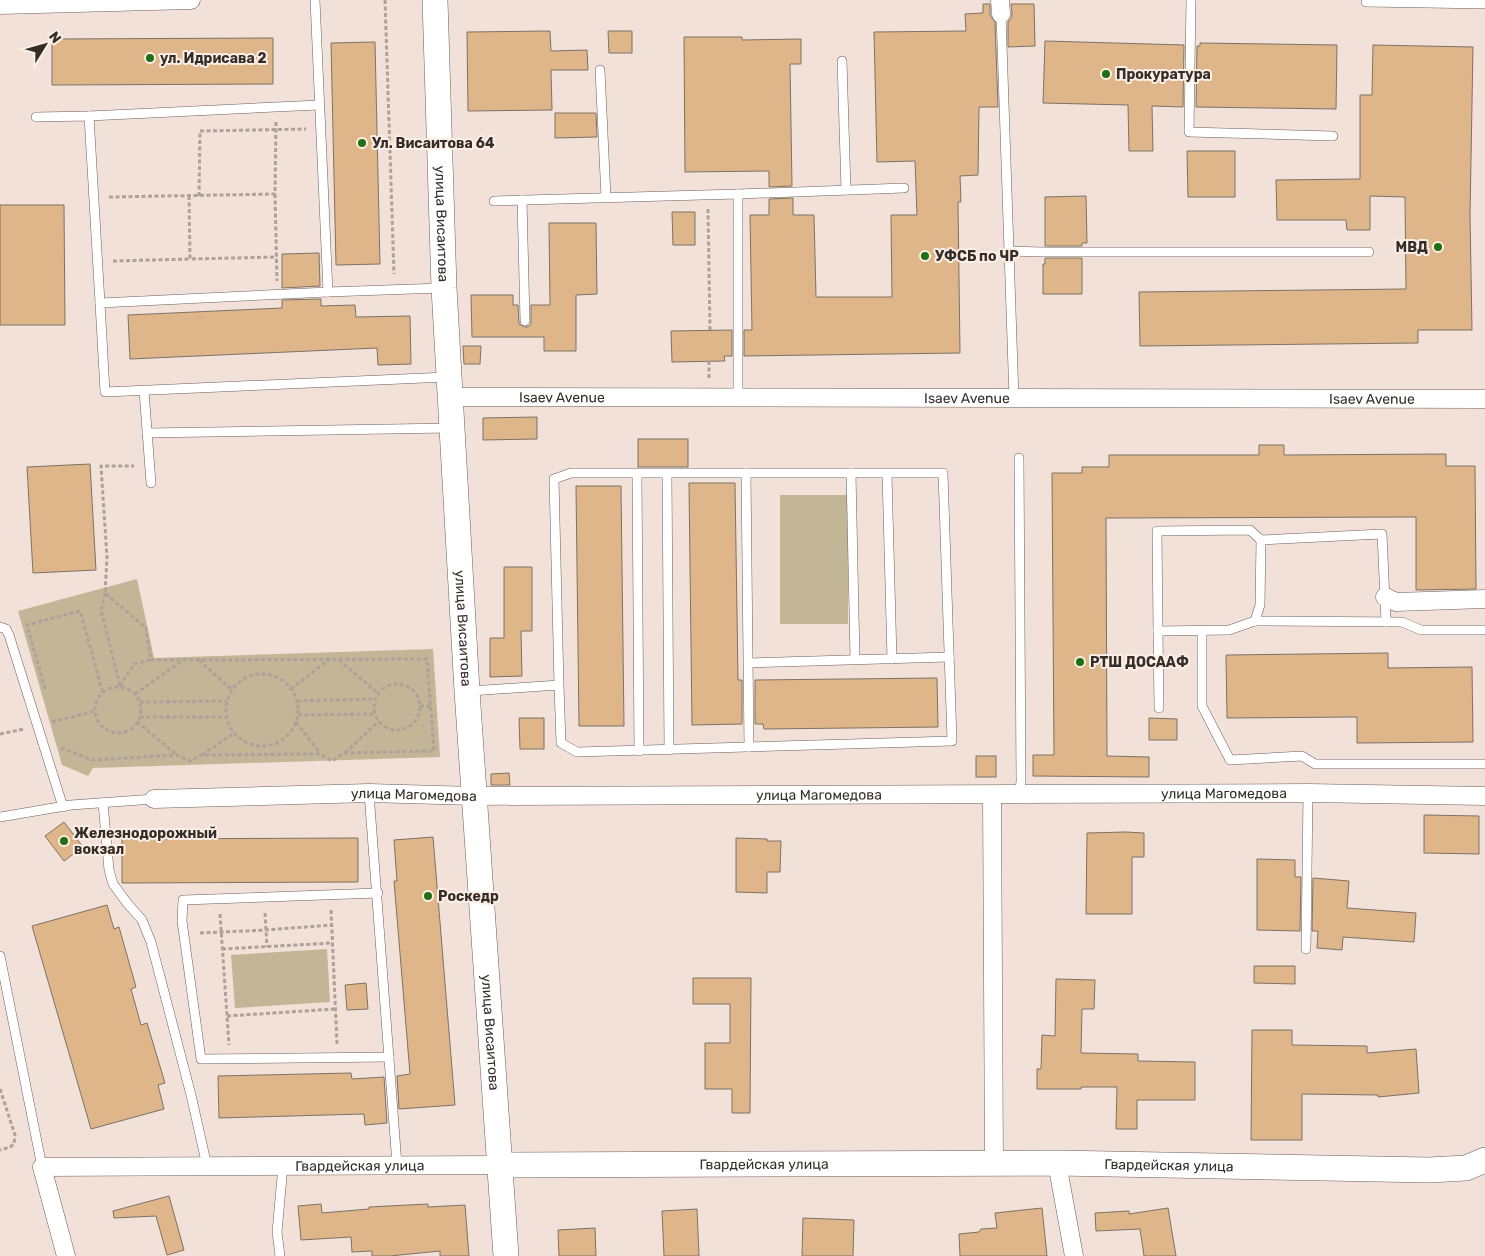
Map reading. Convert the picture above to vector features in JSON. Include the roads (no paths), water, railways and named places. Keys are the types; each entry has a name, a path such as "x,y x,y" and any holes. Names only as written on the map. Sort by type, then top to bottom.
{"main road":[{"name":"улица Висаитова","path":"435,0 444,288 467,691 506,1256"},
{"name":"Гвардейская улица","path":"499,1165 1057,1163 1429,1170 1466,1168 1485,1160"}],"street":[{"path":"0,5 191,0"},
{"name":"Isaev Avenue","path":"450,387 738,398 1485,400"},
{"path":"1385,597 1396,602 1485,599"},
{"name":"улица Магомедова","path":"154,799 369,793 474,796 1308,793 1485,796"},
{"path":"992,795 994,1164"},
{"path":"1057,1163 1074,1256"},
{"name":"Гвардейская улица","path":"42,1167 499,1165"},
{"path":"42,1167 66,1256"}],"lane":[{"path":"315,0 328,292"},
{"path":"1190,0 1189,132 1333,136"},
{"path":"1366,2 1485,4"},
{"path":"1000,7 1014,400"},
{"path":"842,62 846,190"},
{"path":"600,70 606,198"},
{"path":"36,117 319,105"},
{"path":"89,116 105,392 450,387"},
{"path":"494,201 904,188"},
{"path":"738,194 738,398"},
{"path":"522,200 525,320"},
{"path":"1008,251 1369,252"},
{"path":"100,302 444,288"},
{"path":"144,391 151,483"},
{"path":"148,433 452,428"},
{"path":"1018,458 1021,772 1019,795"},
{"path":"571,473 746,474 943,473 952,741 577,752 561,743 554,479 571,473"},
{"path":"851,473 855,660"},
{"path":"637,474 639,751"},
{"path":"667,474 669,750"},
{"path":"746,474 749,747"},
{"path":"887,474 892,658"},
{"path":"1159,708 1157,531 1250,530 1261,540 1382,534 1386,622"},
{"path":"1255,621 1260,605 1261,540"},
{"path":"1158,631 1229,630 1255,621 1402,622 1421,630 1485,630"},
{"path":"0,627 6,629 9,635 63,807"},
{"path":"1202,630 1202,706 1230,760 1302,756 1314,764 1485,764"},
{"path":"748,663 949,657"},
{"path":"467,691 559,686"},
{"path":"369,793 397,1166"},
{"path":"1306,948 1308,793"},
{"path":"0,817 63,807 154,799"},
{"path":"104,803 109,870 114,884 142,920 151,942 191,1095 207,1166"},
{"path":"378,893 183,900 182,921 201,1060 389,1057"},
{"path":"0,956 42,1167"},
{"path":"280,1256 277,1232 283,1166"}],"place":[{"name":"ул. Идрисава 2","path":"150,58"},
{"name":"Прокуратура","path":"1106,74"},
{"name":"Ул. Висаитова 64","path":"362,143"},
{"name":"МВД","path":"1438,247"},
{"name":"УФСБ по ЧР","path":"925,256"},
{"name":"РТШ ДОСААФ","path":"1080,662"},
{"name":"Железнодорожный вокзал","path":"64,841"},
{"name":"Роскедр","path":"428,896"}]}
